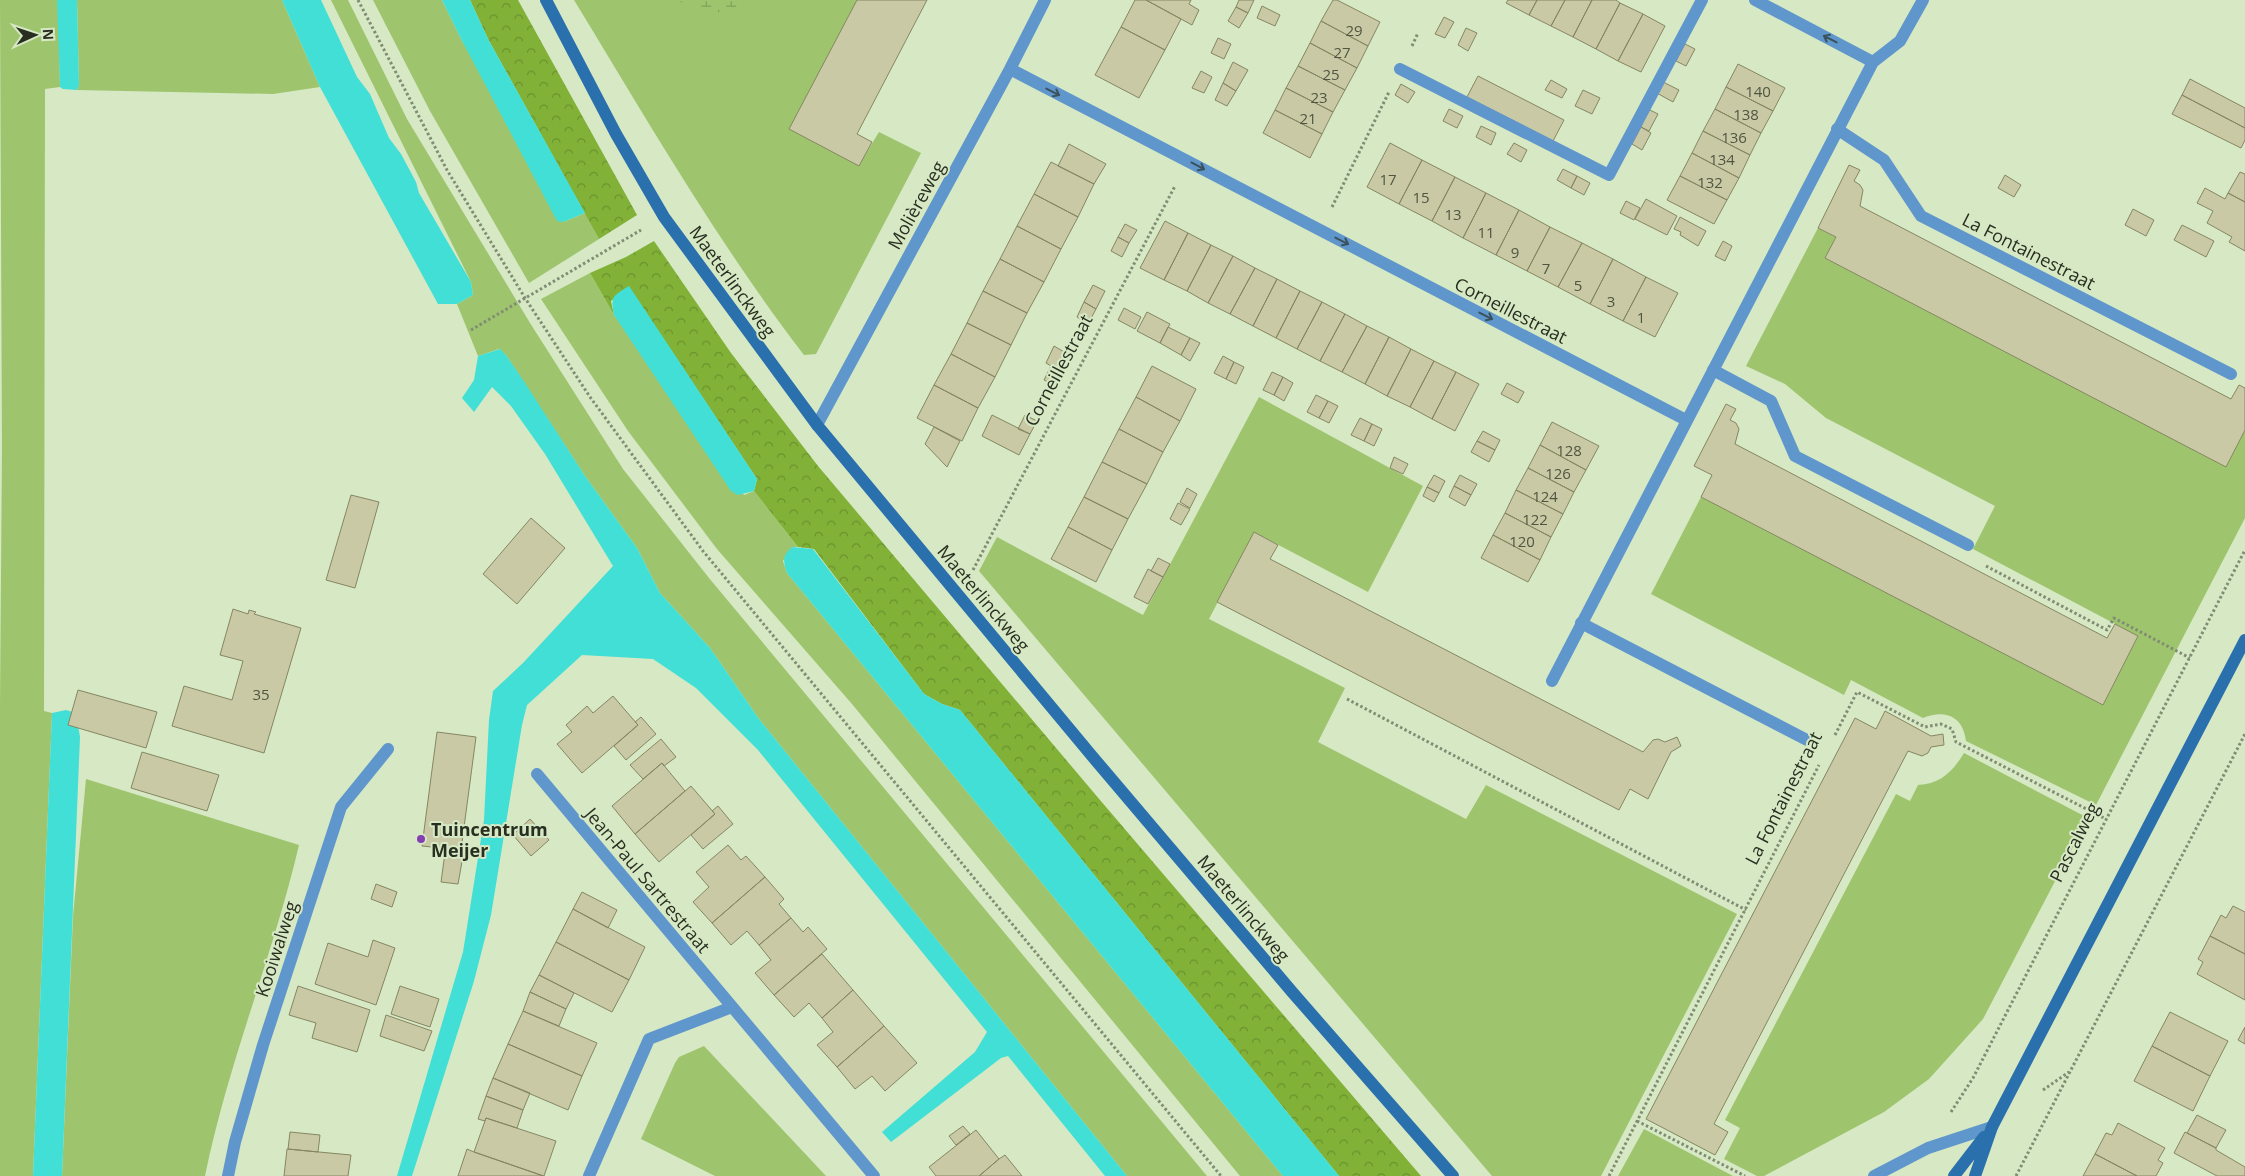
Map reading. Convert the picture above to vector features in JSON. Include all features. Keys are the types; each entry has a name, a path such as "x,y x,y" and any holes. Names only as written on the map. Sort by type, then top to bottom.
{"street":[{"name":"Maeterlinckweg","path":"546,0 616,134 664,217 817,425 1092,756 1293,993 1453,1176"},
{"name":"Molièreweg","path":"817,425 1010,69 1045,0"},
{"path":"1400,69 1609,175 1702,0"},
{"path":"1755,0 1873,62"},
{"path":"1552,681 1580,623 1873,62 1900,41 1923,0"},
{"name":"Corneillestraat","path":"1010,69 1686,420"},
{"name":"La Fontainestraat","path":"1837,129 1884,160 1921,216 2231,374"},
{"path":"1713,370 1771,401 1795,456 1968,545"},
{"name":"La Fontainestraat","path":"1580,623 1806,740"},
{"path":"1974,1176 1992,1127 2245,640"},
{"name":"Kooiwalweg","path":"228,1176 234,1142 263,1045 341,806 388,749"},
{"name":"Jean-Paul Sartrestraat","path":"537,774 874,1176"},
{"path":"589,1176 649,1039 732,1007"},
{"path":"1874,1176 1928,1148 1992,1127"},
{"path":"1954,1176 1992,1127"}],"path":[{"path":"358,0 447,170 525,298 590,397 703,551 1221,1176"},
{"path":"1320,230 1418,33"},
{"name":"Corneillestraat","path":"959,596 1188,161"},
{"path":"471,330 664,217"},
{"path":"1968,545 1972,558 2107,630 2114,618 2190,658"},
{"name":"Pascalweg","path":"1928,1148 1973,1078 2245,550"},
{"name":"La Fontainestraat","path":"1831,742 1858,692 1925,727 1941,724 1952,729 1956,742 2106,820"},
{"path":"1347,699 1746,910"},
{"path":"2016,1176 2245,734"},
{"name":"La Fontainestraat","path":"1609,1176 1822,758"},
{"path":"1637,1121 1745,1176"}],"green space":[{"path":"0,0 58,0 60,87 45,89 44,711 52,713 33,1176 0,1176 2,448"},
{"path":"77,0 282,0 320,87 273,94 77,90 79,85"},
{"path":"331,0 348,0 407,119 530,323 623,469 709,578 1207,1176 1127,1176 759,719 710,648 660,593 637,548 585,476 506,355 499,349 478,356 457,304 473,295 471,282"},
{"path":"373,0 442,0 460,37 563,222 585,213 599,239 529,283 430,111"},
{"path":"470,0 518,0 637,215 599,239 488,39"},
{"path":"574,0 857,0 790,129 859,165 879,132 921,153 816,354 804,355 772,313 656,136"},
{"path":"675,0 753,0 748,4 712,14"},
{"path":"1818,228 1836,237 1825,258 2226,466 2245,430 2245,518 2096,805 1966,741 1961,726 1952,717 1939,714 1923,718 1851,680 1844,695 1651,594 1701,497 2103,705 2138,636 1973,549 1995,506 1826,418 1785,384 1746,366"},
{"path":"654,241 731,353 818,466 1421,1176 1339,1176 960,710 942,704 924,694 814,549 798,547 754,491 757,479 629,287 611,301 614,315 590,273 626,257"},
{"path":"590,273 614,315 744,495 754,491 798,547 792,547 783,561 787,573 1283,1176 1240,1176 852,704 717,549 628,431 541,299"},
{"path":"1259,397 1423,486 1368,592 1254,532 1209,619 1345,688 1318,742 1466,819 1486,785 1737,914 1601,1176 1492,1176 979,571 997,537 1143,615"},
{"path":"1964,753 2088,818 1983,1019 1929,1079 1884,1112 1764,1176 1757,1176 1724,1159 1740,1128 1725,1120 1896,794 1910,801 1918,785 1933,782 1946,775"},
{"path":"86,779 299,845 277,928 226,1092 205,1176 62,1176 73,916"},
{"path":"704,1046 826,1176 715,1176 641,1139 679,1057"},
{"path":"1644,1129 1733,1176 1618,1176"}],"water":[{"path":"57,0 77,0 79,85 77,90 60,87"},
{"path":"282,0 321,0 357,77 370,94 389,138 401,154 416,182 419,193 471,282 473,295 457,304 438,304 320,87"},
{"path":"442,0 470,0 488,39 585,213 563,222 557,221"},
{"path":"629,286 757,479 754,491 738,495 731,491 614,315 612,304 614,297"},
{"path":"500,349 525,383 585,476 637,548 660,593 710,648 759,719 1127,1176 1105,1176 1008,1056 1001,1058 891,1142 882,1132 975,1052 987,1032 758,750 696,688 653,659 582,655 527,705 522,725 491,915 474,981 412,1176 397,1176 463,952 484,820 489,720 493,691 523,663 613,566 545,454 511,406 492,387 474,412 462,398 474,380 478,356"},
{"path":"792,547 813,549 924,694 942,704 960,710 1339,1176 1283,1176 787,573 784,559 786,553"},
{"path":"66,710 76,713 80,737 62,1176 33,1176 52,713"}],"building":[{"path":"857,0 927,0 857,134 872,142 859,166 789,129"},
{"path":"1135,0 1146,0 1181,19 1165,50 1121,27"},
{"path":"1146,0 1191,0 1189,4 1199,10 1192,25"},
{"path":"1239,0 1254,0 1248,13 1236,7"},
{"path":"1333,0 1337,0 1380,22 1368,46 1321,21"},
{"path":"1508,0 1537,0 1529,15 1506,3"},
{"path":"1537,0 1565,0 1551,26 1529,15"},
{"path":"1565,0 1592,0 1573,37 1551,26"},
{"path":"1592,0 1616,0 1620,3 1596,49 1573,37"},
{"path":"1620,3 1643,14 1618,61 1596,49"},
{"path":"1262,6 1280,15 1275,26 1257,18"},
{"path":"1236,7 1248,13 1239,28 1228,21"},
{"path":"1643,14 1665,26 1641,72 1618,61"},
{"path":"1444,17 1454,22 1445,38 1435,34"},
{"path":"1321,21 1368,46 1357,68 1310,43"},
{"path":"1121,27 1165,50 1139,98 1095,75"},
{"path":"1466,28 1477,33 1468,51 1458,45"},
{"path":"1218,38 1231,44 1224,59 1211,53"},
{"path":"1310,43 1357,68 1345,90 1298,66"},
{"path":"1685,44 1695,49 1686,66 1676,61"},
{"path":"1233,62 1248,70 1236,91 1223,83"},
{"path":"1738,64 1785,88 1773,111 1726,87"},
{"path":"1298,66 1345,90 1333,112 1286,88"},
{"path":"1201,71 1212,77 1204,93 1192,88"},
{"path":"1478,76 1564,120 1553,141 1467,97"},
{"path":"2190,79 2245,108 2245,128 2182,95"},
{"path":"1551,80 1567,89 1562,98 1545,90"},
{"path":"1661,81 1679,90 1673,102 1655,92"},
{"path":"1223,83 1236,91 1227,106 1215,100"},
{"path":"1401,84 1415,92 1408,103 1395,95"},
{"path":"1726,87 1773,111 1761,133 1715,109"},
{"path":"1286,88 1333,112 1322,134 1275,110"},
{"path":"1583,90 1600,98 1592,114 1575,106"},
{"path":"2182,95 2245,128 2245,140 2241,148 2172,114"},
{"path":"1449,109 1463,116 1457,128 1443,121"},
{"path":"1648,109 1658,114 1649,131 1641,127"},
{"path":"1715,109 1761,133 1750,155 1703,131"},
{"path":"1275,110 1322,134 1310,158 1263,133"},
{"path":"1481,126 1496,133 1491,145 1476,137"},
{"path":"1641,127 1651,133 1642,150 1632,144"},
{"path":"1703,131 1750,155 1739,178 1692,153"},
{"path":"1390,143 1422,160 1399,204 1367,187"},
{"path":"1514,143 1527,150 1521,162 1507,154"},
{"path":"1069,144 1106,164 1094,184 1058,166"},
{"path":"1692,153 1739,178 1727,200 1680,176"},
{"path":"1422,160 1455,177 1432,221 1399,204"},
{"path":"1051,162 1094,184 1078,217 1034,194"},
{"path":"1849,165 1860,170 1854,181 1863,190 1860,206 2231,399 2239,385 2245,388 2245,430 2226,467 1825,258 1836,237 1818,228"},
{"path":"1563,169 1577,176 1571,188 1557,180"},
{"path":"2240,172 2245,174 2245,202 2228,193"},
{"path":"2005,175 2021,185 2014,197 1998,188"},
{"path":"1577,176 1590,183 1584,195 1571,188"},
{"path":"1680,176 1727,200 1714,224 1667,200"},
{"path":"1455,177 1486,193 1463,238 1432,221"},
{"path":"2205,188 2225,199 2228,193 2245,202 2245,251 2229,242 2232,237 2207,223 2213,211 2197,203"},
{"path":"1486,193 1519,210 1496,255 1463,238"},
{"path":"1034,194 1078,217 1061,249 1017,226"},
{"path":"1646,199 1677,216 1667,235 1635,219"},
{"path":"1626,201 1640,208 1634,220 1620,213"},
{"path":"2133,209 2154,220 2146,236 2125,225"},
{"path":"1519,210 1550,227 1527,271 1496,255"},
{"path":"1680,217 1706,231 1698,246 1680,235 1681,232 1674,229"},
{"path":"1165,221 1188,233 1164,280 1140,268"},
{"path":"1125,224 1137,230 1129,243 1118,237"},
{"path":"2182,225 2214,241 2206,257 2174,240"},
{"path":"1017,226 1061,249 1044,282 1000,259"},
{"path":"1550,227 1582,243 1558,287 1527,271"},
{"path":"1188,233 1211,245 1187,291 1164,280"},
{"path":"1118,237 1129,243 1122,257 1111,251"},
{"path":"1723,241 1732,246 1725,261 1715,256"},
{"path":"1582,243 1613,259 1590,304 1558,287"},
{"path":"1211,245 1233,256 1208,303 1187,291"},
{"path":"1233,256 1255,268 1230,314 1208,303"},
{"path":"1000,259 1044,282 1027,313 983,291"},
{"path":"1613,259 1646,277 1623,321 1590,304"},
{"path":"1255,268 1277,279 1253,326 1230,314"},
{"path":"1646,277 1678,293 1655,337 1623,321"},
{"path":"1277,279 1300,291 1276,338 1253,326"},
{"path":"1093,285 1105,291 1096,309 1084,302"},
{"path":"983,291 1027,313 1011,345 967,323"},
{"path":"1300,291 1322,302 1297,349 1276,338"},
{"path":"1084,302 1096,309 1088,324 1077,317"},
{"path":"1322,302 1345,314 1320,361 1297,349"},
{"path":"1124,308 1141,317 1135,329 1118,320"},
{"path":"1147,312 1170,324 1160,343 1137,331"},
{"path":"1345,314 1367,326 1342,372 1320,361"},
{"path":"967,323 1011,345 995,377 951,354"},
{"path":"1367,326 1389,337 1365,384 1342,372"},
{"path":"1168,327 1190,338 1181,355 1160,343"},
{"path":"1389,337 1411,349 1387,396 1365,384"},
{"path":"1190,338 1200,343 1190,361 1181,355"},
{"path":"1054,346 1071,356 1062,372 1046,363"},
{"path":"1411,349 1434,361 1410,407 1387,396"},
{"path":"951,354 995,377 978,408 934,385"},
{"path":"1223,356 1234,362 1226,379 1214,373"},
{"path":"1434,361 1456,372 1432,419 1410,407"},
{"path":"1234,362 1244,367 1236,384 1226,379"},
{"path":"1051,366 1062,372 1055,386 1044,380"},
{"path":"1152,366 1196,389 1180,421 1136,397"},
{"path":"1272,372 1283,377 1274,395 1263,390"},
{"path":"1456,372 1479,384 1455,431 1432,419"},
{"path":"1283,377 1293,383 1284,401 1274,395"},
{"path":"1507,383 1524,392 1518,403 1501,394"},
{"path":"934,385 978,408 962,441 917,418"},
{"path":"1316,395 1328,401 1319,418 1307,412"},
{"path":"1136,397 1180,421 1163,452 1119,429"},
{"path":"1328,401 1338,406 1329,423 1319,418"},
{"path":"1726,404 1736,409 1730,420 1736,423 1739,429 1735,444 2107,638 2115,624 2138,636 2103,705 1701,497 1712,475 1694,466"},
{"path":"992,415 1030,434 1019,455 982,436"},
{"path":"1025,415 1037,421 1030,434 1018,429"},
{"path":"1360,418 1372,424 1364,441 1351,435"},
{"path":"1552,422 1599,446 1586,470 1540,445"},
{"path":"1372,424 1382,429 1374,446 1364,441"},
{"path":"934,427 960,441 947,467 925,444"},
{"path":"1119,429 1163,452 1147,484 1102,462"},
{"path":"1483,431 1500,440 1495,450 1477,441"},
{"path":"1477,441 1495,450 1489,462 1471,452"},
{"path":"1540,445 1586,470 1574,492 1528,468"},
{"path":"1394,457 1408,464 1403,474 1390,468"},
{"path":"1102,462 1147,484 1128,519 1084,497"},
{"path":"1528,468 1574,492 1563,514 1516,490"},
{"path":"1434,475 1445,481 1439,493 1427,487"},
{"path":"1460,475 1477,484 1471,495 1454,486"},
{"path":"1454,486 1471,495 1465,506 1449,497"},
{"path":"1427,487 1439,493 1434,502 1423,496"},
{"path":"1187,488 1197,494 1190,508 1180,502"},
{"path":"1516,490 1563,514 1551,537 1505,513"},
{"path":"351,495 379,502 355,588 326,580"},
{"path":"1084,497 1128,519 1112,550 1068,527"},
{"path":"1178,503 1190,509 1181,525 1170,519"},
{"path":"1505,513 1551,537 1540,560 1493,535"},
{"path":"531,518 565,548 517,604 483,574"},
{"path":"1068,527 1112,550 1096,582 1051,559"},
{"path":"1254,532 1278,545 1270,559 1643,752 1653,740 1658,739 1665,742 1677,737 1681,746 1671,752 1648,799 1630,789 1619,810 1217,602"},
{"path":"1493,535 1540,560 1528,582 1481,558"},
{"path":"1158,558 1170,564 1163,577 1151,571"},
{"path":"1148,569 1163,577 1148,604 1134,597"},
{"path":"233,609 248,614 249,610 256,612 254,614 301,628 264,753 172,726 184,686 232,700 243,661 220,655"},
{"path":"78,690 157,712 146,748 68,725"},
{"path":"613,696 638,725 582,773 557,744 572,732 566,725 587,706 593,713"},
{"path":"1885,711 1931,736 1943,734 1944,745 1931,747 1928,753 1922,756 1908,751 1714,1124 1728,1132 1715,1155 1646,1119 1855,718 1876,729"},
{"path":"641,717 656,734 626,760 614,746 638,725 635,722"},
{"path":"437,732 476,737 461,850 422,846"},
{"path":"661,739 676,757 664,766 662,763 643,779 630,765"},
{"path":"142,752 219,775 207,811 131,788"},
{"path":"662,763 685,791 635,834 612,806"},
{"path":"691,786 715,814 659,862 635,834"},
{"path":"718,806 733,824 703,849 691,835 715,814 712,811"},
{"path":"530,819 549,840 531,856 513,835"},
{"path":"728,845 741,860 746,856 765,877 712,923 693,902 709,887 696,872"},
{"path":"445,853 463,856 458,884 441,882"},
{"path":"765,877 784,899 779,904 791,918 759,945 747,931 731,945 712,923"},
{"path":"376,884 397,892 392,907 371,899"},
{"path":"582,892 617,910 608,928 573,909"},
{"path":"2233,906 2245,912 2245,954 2210,936 2221,915 2226,918"},
{"path":"573,909 645,947 629,980 556,942"},
{"path":"791,918 803,932 808,927 827,949 774,995 755,973 771,960 759,945"},
{"path":"2210,936 2245,954 2245,1000 2197,974 2203,962 2198,959"},
{"path":"373,940 395,948 376,1005 315,984 328,943 368,957"},
{"path":"556,942 629,980 612,1012 539,975"},
{"path":"822,954 853,990 822,1018 809,1003 794,1017 774,995"},
{"path":"539,975 574,993 566,1009 530,992"},
{"path":"298,986 370,1010 357,1052 312,1038 316,1023 289,1015"},
{"path":"400,986 439,999 430,1027 391,1014"},
{"path":"853,990 884,1026 837,1067 817,1045 833,1032 822,1018"},
{"path":"530,992 566,1009 559,1026 523,1011"},
{"path":"523,1011 597,1043 582,1076 508,1044"},
{"path":"2170,1012 2228,1041 2210,1076 2152,1046"},
{"path":"386,1015 432,1031 424,1051 380,1036"},
{"path":"884,1026 917,1063 885,1091 872,1076 855,1089 837,1067"},
{"path":"2245,1027 2245,1044 2238,1040"},
{"path":"508,1044 582,1076 568,1110 493,1078"},
{"path":"2152,1046 2210,1076 2193,1111 2134,1081"},
{"path":"493,1078 530,1093 523,1110 486,1096"},
{"path":"486,1096 523,1110 517,1128 486,1118 485,1121 478,1119"},
{"path":"2197,1115 2226,1130 2216,1148 2187,1133"},
{"path":"486,1118 556,1141 544,1176 474,1152"},
{"path":"2118,1123 2165,1148 2158,1160 2163,1163 2156,1176 2137,1176 2095,1154 2106,1133 2112,1135"},
{"path":"963,1126 970,1134 956,1145 949,1136"},
{"path":"976,1130 999,1159 979,1176 936,1176 929,1167"},
{"path":"290,1132 320,1135 318,1152 288,1149"},
{"path":"2185,1132 2216,1148 2216,1150 2245,1167 2245,1176 2217,1176 2174,1153"},
{"path":"287,1149 351,1155 348,1176 284,1176"},
{"path":"467,1149 474,1152 543,1176 458,1176"},
{"path":"2095,1154 2137,1176 2083,1176"},
{"path":"1005,1155 1022,1176 979,1176 999,1159"}],"place":[{"name":"Tuincentrum Meijer","path":"421,839"}]}
